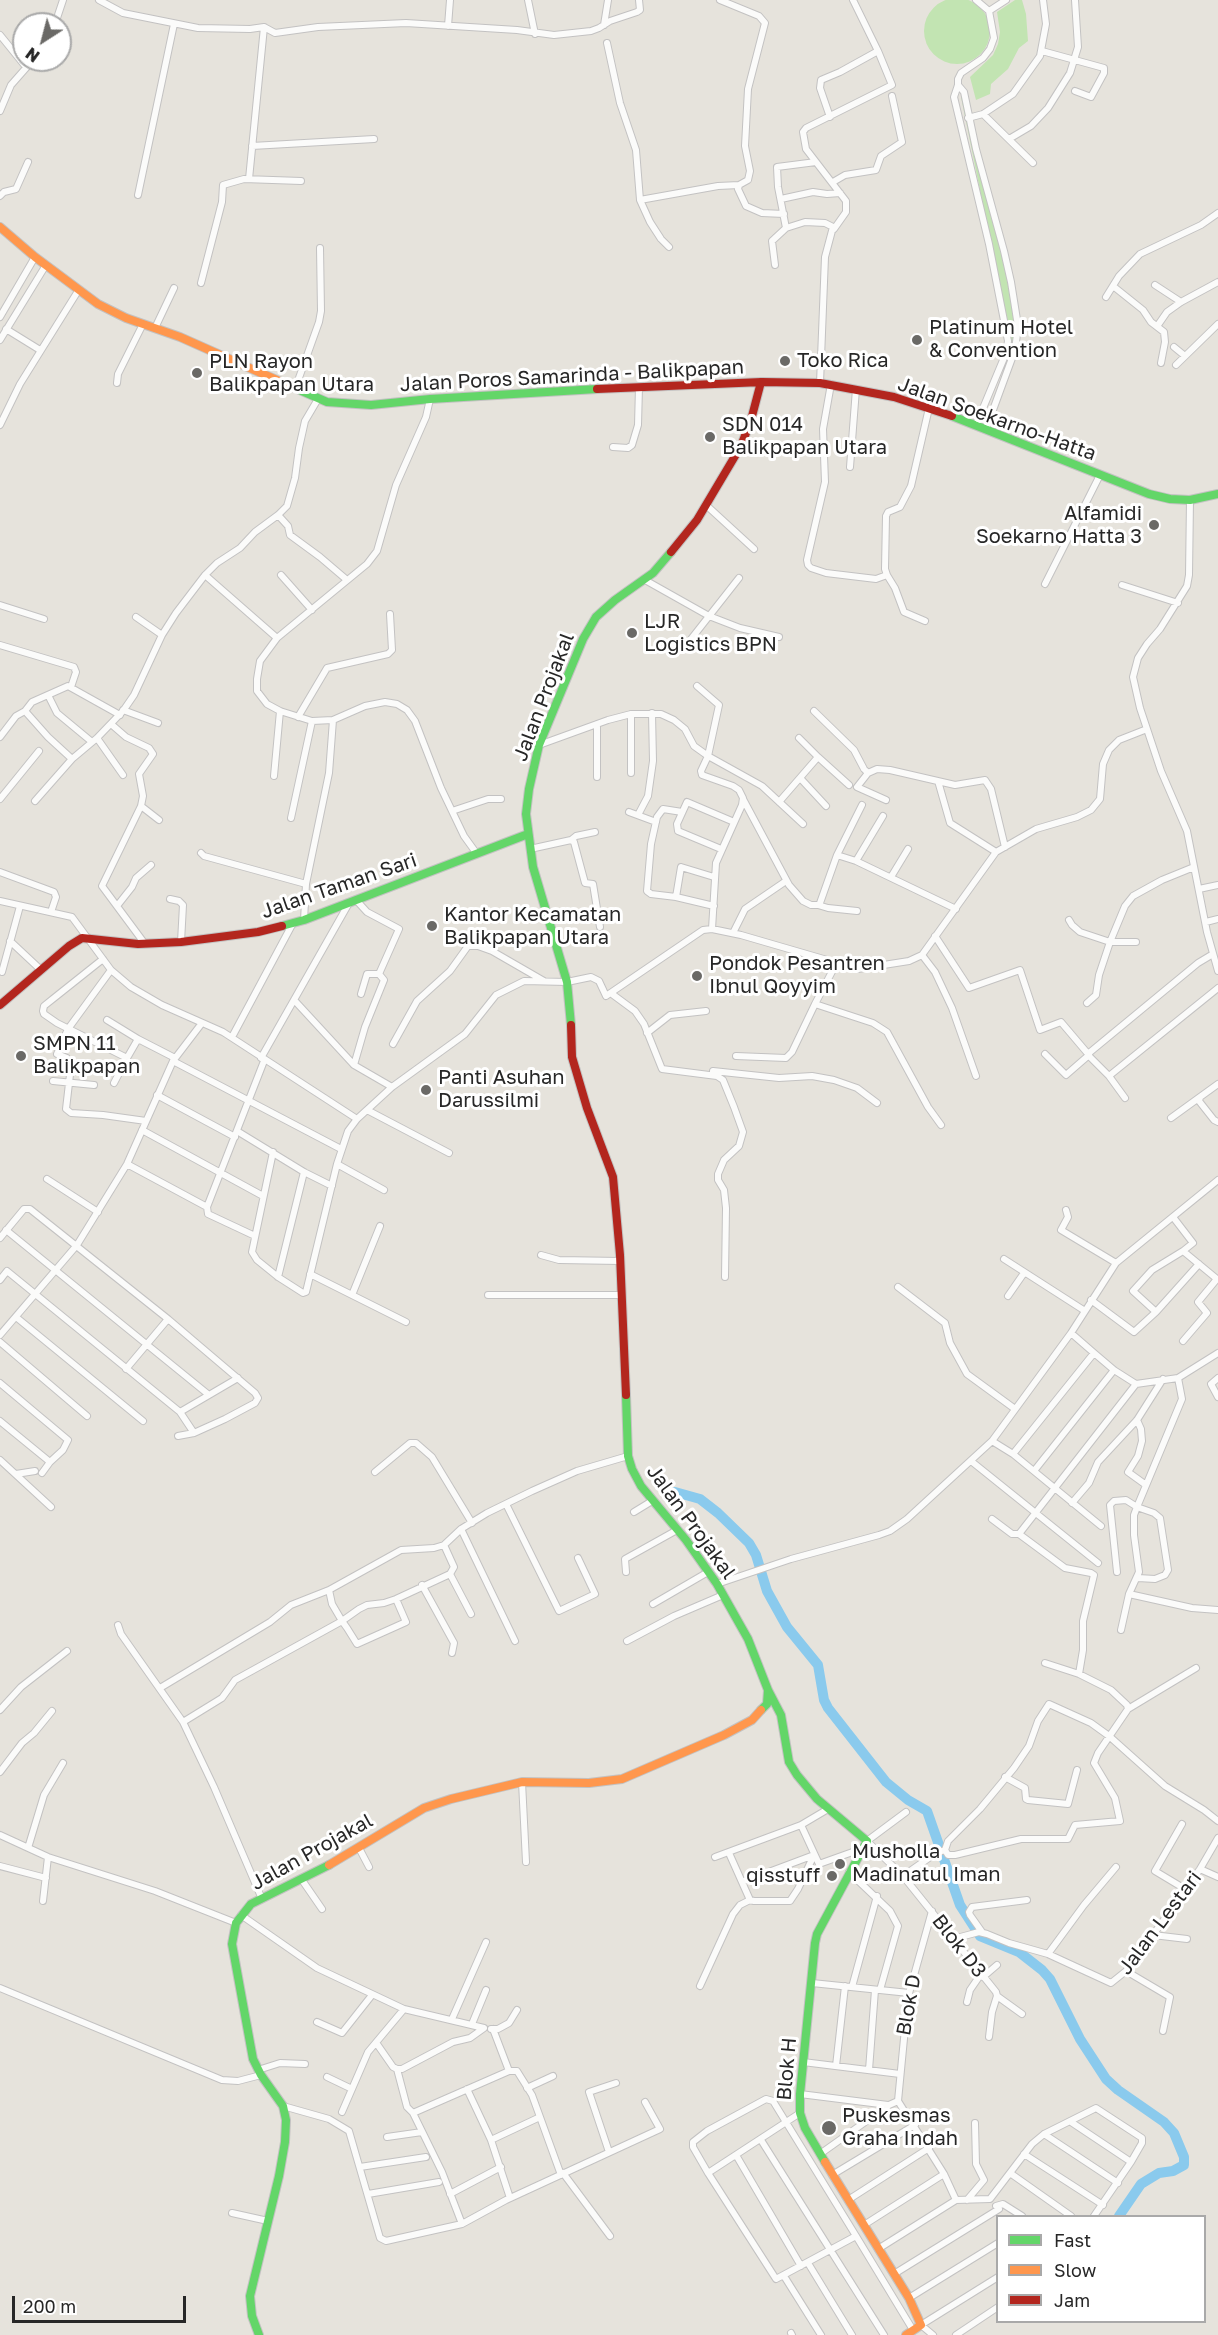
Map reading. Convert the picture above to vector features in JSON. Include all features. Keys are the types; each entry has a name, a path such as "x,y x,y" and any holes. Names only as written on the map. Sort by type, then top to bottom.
{"main road":[{"name":"Jalan Poros Samarinda - Balikpapan","path":"1,230 98,304 318,399 371,405 430,399 761,382"},
{"name":"Jalan Soekarno-Hatta","path":"761,382 831,384 894,397 976,425 1149,494 1170,499 1190,500 1218,494"},
{"name":"Jalan Projakal","path":"283,2106 260,2073 248,2039 232,1944 236,1923 251,1904 302,1880 424,1808 522,1782 589,1783 622,1779 696,1749 752,1720 767,1704 768,1690 748,1639 717,1584 677,1530 652,1501 632,1469 628,1456 622,1295 613,1177 587,1108 572,1057 571,1008 567,982 534,867 526,805 539,745 583,639 596,617 615,600 645,580 666,559 706,505 741,446 761,382"},
{"name":"Jalan Taman Sari","path":"86,938 145,944 181,942 258,932 304,920 528,834"},
{"path":"0,1005 69,946 86,938"},
{"path":"768,1690 781,1715 789,1762 816,1799 867,1841"},
{"name":"Blok H","path":"867,1841 817,1934 803,2062 800,2113 805,2128 909,2298 921,2325"},
{"path":"259,2335 252,2316 250,2296 285,2142 286,2120 283,2106"},
{"path":"909,2333 921,2325"}],"street":[{"path":"99,0 123,13 198,28 250,30 264,27 275,33 318,27 406,23 517,30 554,35 591,31 604,26 610,21 640,10 639,0"},
{"path":"448,26 450,0"},
{"path":"528,0 535,34"},
{"path":"604,26 608,0"},
{"path":"640,200 705,188 739,185 748,180 750,171 745,146 746,107 748,89 765,23 759,16 720,0"},
{"path":"820,383 825,257 834,229 846,213 847,206 836,187 806,149 803,132 806,128 892,85 853,0"},
{"path":"976,0 989,11 994,30 993,43 979,61 961,73 954,97 989,244 1008,340 1006,353 976,425"},
{"path":"989,11 1006,0"},
{"path":"968,118 983,114 1013,94 1027,77 1042,51 1046,24 1043,0"},
{"path":"1009,139 1031,126 1048,108 1064,85 1075,60 1078,46 1075,0"},
{"path":"138,195 174,24"},
{"path":"249,179 264,27"},
{"path":"0,35 12,50"},
{"path":"607,43 620,103 636,150 640,200 650,222 669,247"},
{"path":"830,117 819,83 878,51"},
{"path":"1042,51 1102,66 1105,70 1091,96 1075,91"},
{"path":"0,111 11,85 22,72"},
{"path":"958,85 964,92 968,118 1011,282 1017,326 1015,350 986,429"},
{"path":"781,199 813,192 827,194 845,175 876,170 881,156 902,142 892,96"},
{"path":"983,114 1033,163"},
{"path":"252,146 374,138"},
{"path":"0,196 4,192 16,189 28,162"},
{"path":"786,228 778,187 777,166 816,162"},
{"path":"201,283 222,202 223,185 249,179 302,181"},
{"path":"739,185 738,189 746,206 762,213 784,214"},
{"path":"1106,297 1140,254 1201,225 1218,213"},
{"path":"775,266 772,241 786,228 806,222 825,223 834,229"},
{"path":"295,389 313,344 321,311 320,248"},
{"path":"0,317 35,257"},
{"path":"0,340 46,265"},
{"path":"1158,325 1167,312 1218,282"},
{"path":"1155,285 1181,302"},
{"path":"1113,286 1143,310 1165,336 1161,363"},
{"path":"155,328 174,288"},
{"path":"0,425 20,384 78,291"},
{"path":"117,383 118,375 143,324"},
{"path":"1176,365 1218,324"},
{"path":"6,329 40,350"},
{"path":"1174,347 1185,356"},
{"path":"831,384 824,423 825,482 808,565 826,573 876,579 887,575"},
{"path":"613,447 628,448 632,445 638,425 639,387"},
{"path":"850,467 856,388"},
{"path":"35,801 72,759 95,740 122,712 134,695 162,635 176,612 205,575 216,563 240,548 255,532 278,515 289,502 305,421 318,399"},
{"path":"430,399 426,417 396,485 377,551 367,564 277,638 260,662 257,691 267,704 280,711 312,721 333,720 365,706 385,702 397,704 407,710 415,721 441,788 464,836 477,854"},
{"path":"925,621 904,612 885,569 886,516 888,512 900,507 911,486 928,408"},
{"path":"1045,584 1100,475"},
{"path":"1190,500 1187,586 1178,603 1138,658 1133,677 1161,771 1187,831 1218,971"},
{"path":"706,505 754,549"},
{"path":"278,515 288,526 290,535 347,580"},
{"path":"205,575 277,638"},
{"path":"281,575 312,610"},
{"path":"684,648 739,578"},
{"path":"645,580 709,616 740,628 779,637"},
{"path":"1122,585 1178,603"},
{"path":"0,605 44,619"},
{"path":"298,717 327,668 388,654 392,650 390,614"},
{"path":"136,617 162,635"},
{"path":"0,645 74,667 76,672 71,687"},
{"path":"697,686 719,705 708,756 701,771 702,775 739,790 786,881 803,901 811,905 857,911"},
{"path":"0,737 16,716 25,711 32,702 63,687 71,687 122,712 158,723"},
{"path":"48,695 57,713 95,740 123,775"},
{"path":"25,711 72,759"},
{"path":"274,776 280,711"},
{"path":"814,711 854,750 868,773"},
{"path":"539,745 631,714 652,713 674,720 685,729 694,746 762,786 803,824"},
{"path":"638,815 648,796 653,761 652,713"},
{"path":"631,714 631,773"},
{"path":"304,920 306,884 328,773 333,720"},
{"path":"291,818 312,721"},
{"path":"111,724 126,737 139,742 153,754 139,774 141,806 103,881 103,889 145,944"},
{"path":"597,724 597,777"},
{"path":"273,1152 252,1252 254,1257 278,1277 303,1293 306,1292 341,1149 348,1131 357,1119 392,1087 465,1035 496,995 524,981 567,982 591,977 599,981 606,996 612,994 696,933 712,929 777,944 858,969 909,961 922,955 996,852 1036,829 1077,817 1091,810 1100,799 1103,764 1109,750 1119,740 1147,729"},
{"path":"799,738 849,785"},
{"path":"0,799 39,751"},
{"path":"779,802 819,757"},
{"path":"886,800 868,794 857,787 868,773 877,769 891,770 963,785 976,781 987,782 1005,847"},
{"path":"801,779 826,806"},
{"path":"938,781 950,822 996,852"},
{"path":"452,811 488,798 501,799"},
{"path":"712,929 714,877 721,849 743,798"},
{"path":"721,849 678,831 677,824 682,812 687,802 734,822"},
{"path":"818,905 837,855 862,805"},
{"path":"141,806 159,820"},
{"path":"682,812 663,808 656,822 651,844 647,891 651,894 714,906"},
{"path":"628,812 656,822"},
{"path":"856,861 883,816"},
{"path":"531,849 595,832"},
{"path":"571,840 575,844 585,883 593,884 600,927"},
{"path":"891,878 908,849"},
{"path":"201,853 204,856 306,884"},
{"path":"837,855 856,861 956,909"},
{"path":"117,906 136,878 151,865"},
{"path":"676,897 681,867 714,877"},
{"path":"1087,1003 1096,995 1099,975 1125,906 1133,896 1162,880 1194,867"},
{"path":"0,872 54,892 56,897 51,912"},
{"path":"733,933 745,909 786,881"},
{"path":"1199,889 1218,885"},
{"path":"170,899 179,901 183,905 181,942"},
{"path":"0,901 72,917 111,970 131,987 232,1037 262,1059 357,1119"},
{"path":"255,1236 208,1214 207,1208 262,1059 353,902 399,929 379,974"},
{"path":"2,972 20,906"},
{"path":"1206,922 1218,919"},
{"path":"1069,920 1080,932 1110,942 1136,942"},
{"path":"232,1037 293,923"},
{"path":"935,936 969,988 1020,970 1040,1030 1061,1022 1109,1076 1125,1098"},
{"path":"10,941 41,970"},
{"path":"393,1044 417,1000 450,971 468,946 478,946 492,951 544,981"},
{"path":"922,955 935,972 952,1008 976,1076"},
{"path":"1045,1054 1066,1075 1198,963 1215,957"},
{"path":"103,959 44,1006 44,1014 68,1029 127,1058"},
{"path":"736,1056 786,1058 792,1052 836,964"},
{"path":"111,970 68,1029 57,1054 71,1062 65,1106 68,1113 118,1116 146,1121"},
{"path":"361,994 367,974 379,974"},
{"path":"354,1065 365,1027 384,980 379,974"},
{"path":"1109,1076 1218,988"},
{"path":"612,994 635,1011 662,1070 717,1076 723,1080 743,1132 739,1146 724,1160 718,1174 718,1180 724,1191 726,1208 725,1277"},
{"path":"295,1000 354,1065 392,1087"},
{"path":"815,1004 873,1023 887,1032 928,1107 941,1125"},
{"path":"647,1033 663,1018 670,1015 706,1011"},
{"path":"107,1020 174,1059 341,1149"},
{"path":"0,1335 77,1245 127,1164 174,1059 202,1023"},
{"path":"114,1083 138,1038"},
{"path":"692,1072 699,1070 778,1078 828,1078 857,1088 877,1103"},
{"path":"53,1081 94,1085"},
{"path":"1171,1118 1218,1084"},
{"path":"157,1095 273,1152 304,1172 332,1186"},
{"path":"1200,1097 1200,1105 1218,1122"},
{"path":"367,1110 449,1154"},
{"path":"142,1130 263,1196"},
{"path":"127,1164 207,1208"},
{"path":"338,1164 384,1190"},
{"path":"278,1277 304,1172"},
{"path":"47,1179 98,1212"},
{"path":"717,1584 763,1568 890,1531 907,1519 992,1441 1071,1333 1116,1263 1218,1180"},
{"path":"0,1238 24,1209 28,1208 168,1319 255,1393 257,1400 194,1433 178,1437"},
{"path":"1066,1210 1068,1215 1061,1230 1116,1263"},
{"path":"1156,1311 1133,1291 1152,1270 1193,1243 1173,1217"},
{"path":"352,1295 380,1226"},
{"path":"6,1230 208,1395"},
{"path":"1183,1251 1217,1279 1198,1302 1208,1312 1183,1341"},
{"path":"541,1255 559,1260 620,1262"},
{"path":"1004,1259 1024,1274 1085,1311"},
{"path":"1091,1300 1134,1332 1199,1264"},
{"path":"0,1265 180,1412 194,1433"},
{"path":"0,1280 7,1271"},
{"path":"310,1274 406,1322"},
{"path":"1008,1296 1024,1274"},
{"path":"898,1287 945,1323 950,1343 967,1374 1016,1409"},
{"path":"488,1295 622,1295"},
{"path":"16,1317 143,1421"},
{"path":"126,1369 168,1319"},
{"path":"1071,1333 1114,1371 1136,1384 1178,1378 1218,1353"},
{"path":"0,1342 87,1416"},
{"path":"1013,1454 1094,1353"},
{"path":"1034,1472 1114,1371"},
{"path":"180,1412 238,1378"},
{"path":"1120,1630 1128,1594 1139,1572 1134,1526 1137,1507 1182,1399 1178,1378"},
{"path":"1218,1378 1211,1384 1218,1397"},
{"path":"1072,1503 1093,1476 1098,1462 1137,1420 1163,1379"},
{"path":"0,1383 68,1440 63,1450 42,1473"},
{"path":"1019,1534 1136,1384"},
{"path":"1137,1420 1141,1429 1142,1441 1138,1456 1128,1472 1146,1485"},
{"path":"0,1421 50,1462"},
{"path":"992,1441 1013,1454 1101,1526"},
{"path":"375,1472 410,1443 416,1443 432,1457 472,1523"},
{"path":"160,1688 270,1622 291,1605 329,1590 401,1550 435,1548 444,1545 462,1529 506,1504 577,1472 628,1456"},
{"path":"0,1460 51,1507"},
{"path":"971,1461 1098,1563"},
{"path":"16,1474 35,1471"},
{"path":"1117,1572 1110,1505 1114,1501 1126,1500 1158,1515 1168,1562 1165,1575 1155,1579 1138,1578"},
{"path":"634,1512 652,1501"},
{"path":"506,1504 559,1611 595,1594 578,1558"},
{"path":"992,1519 1012,1534 1019,1534 1065,1568 1094,1575 1083,1621 1083,1650 1079,1674"},
{"path":"462,1529 515,1641"},
{"path":"626,1572 625,1558 677,1530"},
{"path":"183,1722 222,1698 235,1680 367,1605 396,1599 450,1574 454,1567 444,1545"},
{"path":"653,1604 708,1572"},
{"path":"450,1574 471,1614"},
{"path":"422,1585 454,1643 452,1653"},
{"path":"329,1590 332,1604 357,1644 406,1622 396,1599"},
{"path":"1128,1594 1192,1608 1218,1610"},
{"path":"627,1641 674,1616 723,1595"},
{"path":"118,1625 121,1634 183,1722 214,1787 262,1899"},
{"path":"0,1710 21,1687 67,1652"},
{"path":"1045,1664 1079,1674 1111,1690 1124,1702 1128,1710"},
{"path":"944,1850 948,1855 955,1856 1021,1839 1068,1839 1074,1826 1087,1822 1119,1822 1115,1798 1094,1763 1098,1753 1128,1710 1196,1668"},
{"path":"903,1876 944,1850 948,1841 980,1809 1029,1746 1038,1721 1049,1704 1080,1717 1109,1736 1165,1786 1218,1821"},
{"path":"0,1772 22,1743 52,1711"},
{"path":"28,1848 44,1795 63,1763"},
{"path":"1005,1778 1024,1788 1028,1800 1068,1804 1077,1770"},
{"path":"522,1782 526,1862"},
{"path":"716,1857 801,1825 828,1809"},
{"path":"867,1841 906,1812"},
{"path":"1182,1824 1155,1871 1185,1888"},
{"path":"801,1825 816,1863 821,1864 861,1849"},
{"path":"0,1835 48,1857 155,1891 236,1923"},
{"name":"Jalan Lestari","path":"980,1932 1048,1954 1111,1983 1126,1971 1153,1935 1200,1869 1218,1838"},
{"name":"Blok D3","path":"867,1841 903,1876 997,1996 992,2012 989,2037"},
{"path":"359,1848 369,1867"},
{"path":"729,1853 750,1900"},
{"path":"742,1882 814,1856"},
{"path":"700,1986 733,1914 740,1905 750,1900 790,1901 814,1856"},
{"path":"43,1901 48,1857"},
{"path":"0,1866 46,1878"},
{"path":"1048,1954 1084,1905 1116,1867"},
{"path":"1200,1869 1218,1877"},
{"path":"849,1872 877,1896 895,1918 899,1929 878,1990 869,2070"},
{"path":"302,1880 322,1909"},
{"path":"836,2066 849,1986 877,1896"},
{"path":"953,1938 980,1932 970,1916 969,1912 972,1907 1027,1900"},
{"name":"Blok D","path":"898,2101 909,1993 932,1911"},
{"path":"241,1915 317,1968 404,2009 493,2029 509,2024 517,2010"},
{"path":"1153,1935 1187,1939"},
{"path":"452,2019 486,1942"},
{"path":"967,2002 970,1990 982,1976 997,1965"},
{"path":"1126,1971 1170,1997 1163,2031"},
{"path":"812,1983 909,1993"},
{"path":"0,1988 222,2080 238,2081 280,2063 305,2064"},
{"path":"472,2025 486,1990"},
{"path":"317,2022 342,2032 372,1995"},
{"path":"997,1996 1022,2014"},
{"path":"342,2112 368,2052 404,2009"},
{"path":"397,2070 459,2039 470,2038 484,2028"},
{"path":"493,2029 509,2071"},
{"path":"377,2044 397,2070 408,2107 422,2132 462,2224"},
{"path":"803,2062 900,2074"},
{"path":"413,2113 509,2071 517,2072 528,2088 562,2174 610,2236"},
{"path":"528,2088 553,2076"},
{"path":"327,2077 352,2089"},
{"path":"609,2152 589,2092 616,2084"},
{"path":"468,2090 491,2140 510,2198"},
{"path":"800,2094 889,2105"},
{"path":"856,2236 779,2279 774,2277 708,2173 693,2147 693,2142 701,2135 766,2099 773,2101 856,2236 909,2333"},
{"path":"820,2154 898,2101 929,2148 956,2200"},
{"path":"283,2106 329,2119 349,2131 382,2240 401,2239 462,2224 510,2198 660,2129 645,2102"},
{"path":"878,2249 956,2200 990,2199 1024,2154 1044,2134 1096,2108 1142,2138 1142,2143 1096,2215"},
{"path":"708,2173 800,2113"},
{"path":"491,2140 540,2116"},
{"path":"1071,2122 1131,2162"},
{"path":"968,2200 984,2180 976,2164 975,2123"},
{"path":"832,2175 915,2125"},
{"path":"387,2137 422,2132"},
{"path":"1044,2134 1118,2183"},
{"path":"761,2140 884,2335"},
{"path":"848,2200 929,2148"},
{"path":"1024,2154 1103,2205"},
{"path":"736,2155 801,2266"},
{"path":"360,2167 426,2157"},
{"path":"450,2194 501,2167"},
{"path":"1010,2173 1068,2215"},
{"path":"864,2225 944,2174"},
{"path":"368,2193 439,2182"},
{"path":"990,2199 1003,2215"},
{"path":"894,2274 1003,2204 1019,2215"},
{"path":"232,2213 268,2221"},
{"path":"909,2298 996,2244"},
{"path":"808,2263 852,2335"},
{"path":"784,2276 821,2335"},
{"path":"933,2335 921,2325 996,2278"},
{"path":"956,2335 996,2308"}],"green space":[{"path":"951,-1 963,-1 975,4 984,13 989,25 987,44 980,54 970,61 957,64 944,61 934,54 927,44 924,31 927,18 934,8"},
{"path":"1015,0 1022,0 1026,14 1028,41 1019,48 1008,69 991,84 990,94 976,100 970,77 993,55 998,44 1000,32 997,12"},
{"path":"964,93 968,96 1009,288 1015,327 1014,341 1011,342 961,97"}],"waterway":[{"path":"675,1492 700,1499 749,1543 756,1555 767,1591 787,1627 818,1665 824,1700 828,1708 886,1782 908,1800 927,1811 960,1905 980,1936 1019,1952 1042,1970 1050,1979 1080,2039 1106,2079 1164,2122 1174,2133 1184,2157 1184,2165 1173,2171 1159,2173 1141,2184 1120,2215"}],"traffic: fast":[{"path":"288,385 327,402 371,405 430,399 597,389"},
{"path":"952,416 1149,494 1170,499 1190,500 1218,494"},
{"path":"571,1025 567,982 533,867 526,814 529,789 539,745 583,639 596,617 615,600 653,573 671,552"},
{"path":"282,926 304,920 528,834"},
{"path":"626,1395 628,1456 632,1469 641,1486 686,1540 717,1584 748,1639 768,1690 767,1704 761,1710"},
{"path":"768,1690 781,1715 789,1762 797,1775 817,1799 867,1841 817,1934 815,1943 800,2113 805,2128 825,2162"},
{"path":"259,2335 252,2316 250,2296 279,2176 286,2120 283,2106 261,2075 253,2059 232,1944 236,1923 251,1904 329,1865"}],"traffic: slow":[{"path":"0,227 35,257 98,304 126,318 180,337 288,385"},
{"path":"329,1865 424,1808 522,1782 589,1783 622,1779 724,1735 752,1720 761,1710"},
{"path":"825,2162 909,2298 921,2325 906,2335"}],"traffic: jam":[{"path":"671,552 697,520 741,446 761,382"},
{"path":"597,389 762,382 820,383 894,397 952,416"},
{"path":"0,1005 69,946 82,938 138,944 181,942 258,932 282,926"},
{"path":"571,1025 572,1057 587,1108 613,1177 620,1255 626,1395"}],"place":[{"name":"Platinum Hotel & Convention","path":"917,340"},
{"name":"Toko Rica","path":"785,361"},
{"name":"PLN Rayon Balikpapan Utara","path":"197,373"},
{"name":"SDN 014 Balikpapan Utara","path":"710,437"},
{"name":"Alfamidi Soekarno Hatta 3","path":"1154,525"},
{"name":"LJR Logistics BPN","path":"632,633"},
{"name":"Kantor Kecamatan Balikpapan Utara","path":"432,926"},
{"name":"Pondok Pesantren Ibnul Qoyyim","path":"697,976"},
{"name":"SMPN 11 Balikpapan","path":"21,1056"},
{"name":"Panti Asuhan Darussilmi","path":"426,1090"},
{"name":"Musholla Madinatul Iman","path":"840,1864"},
{"name":"qisstuff","path":"832,1876"},
{"name":"Puskesmas Graha Indah","path":"829,2128"}]}
